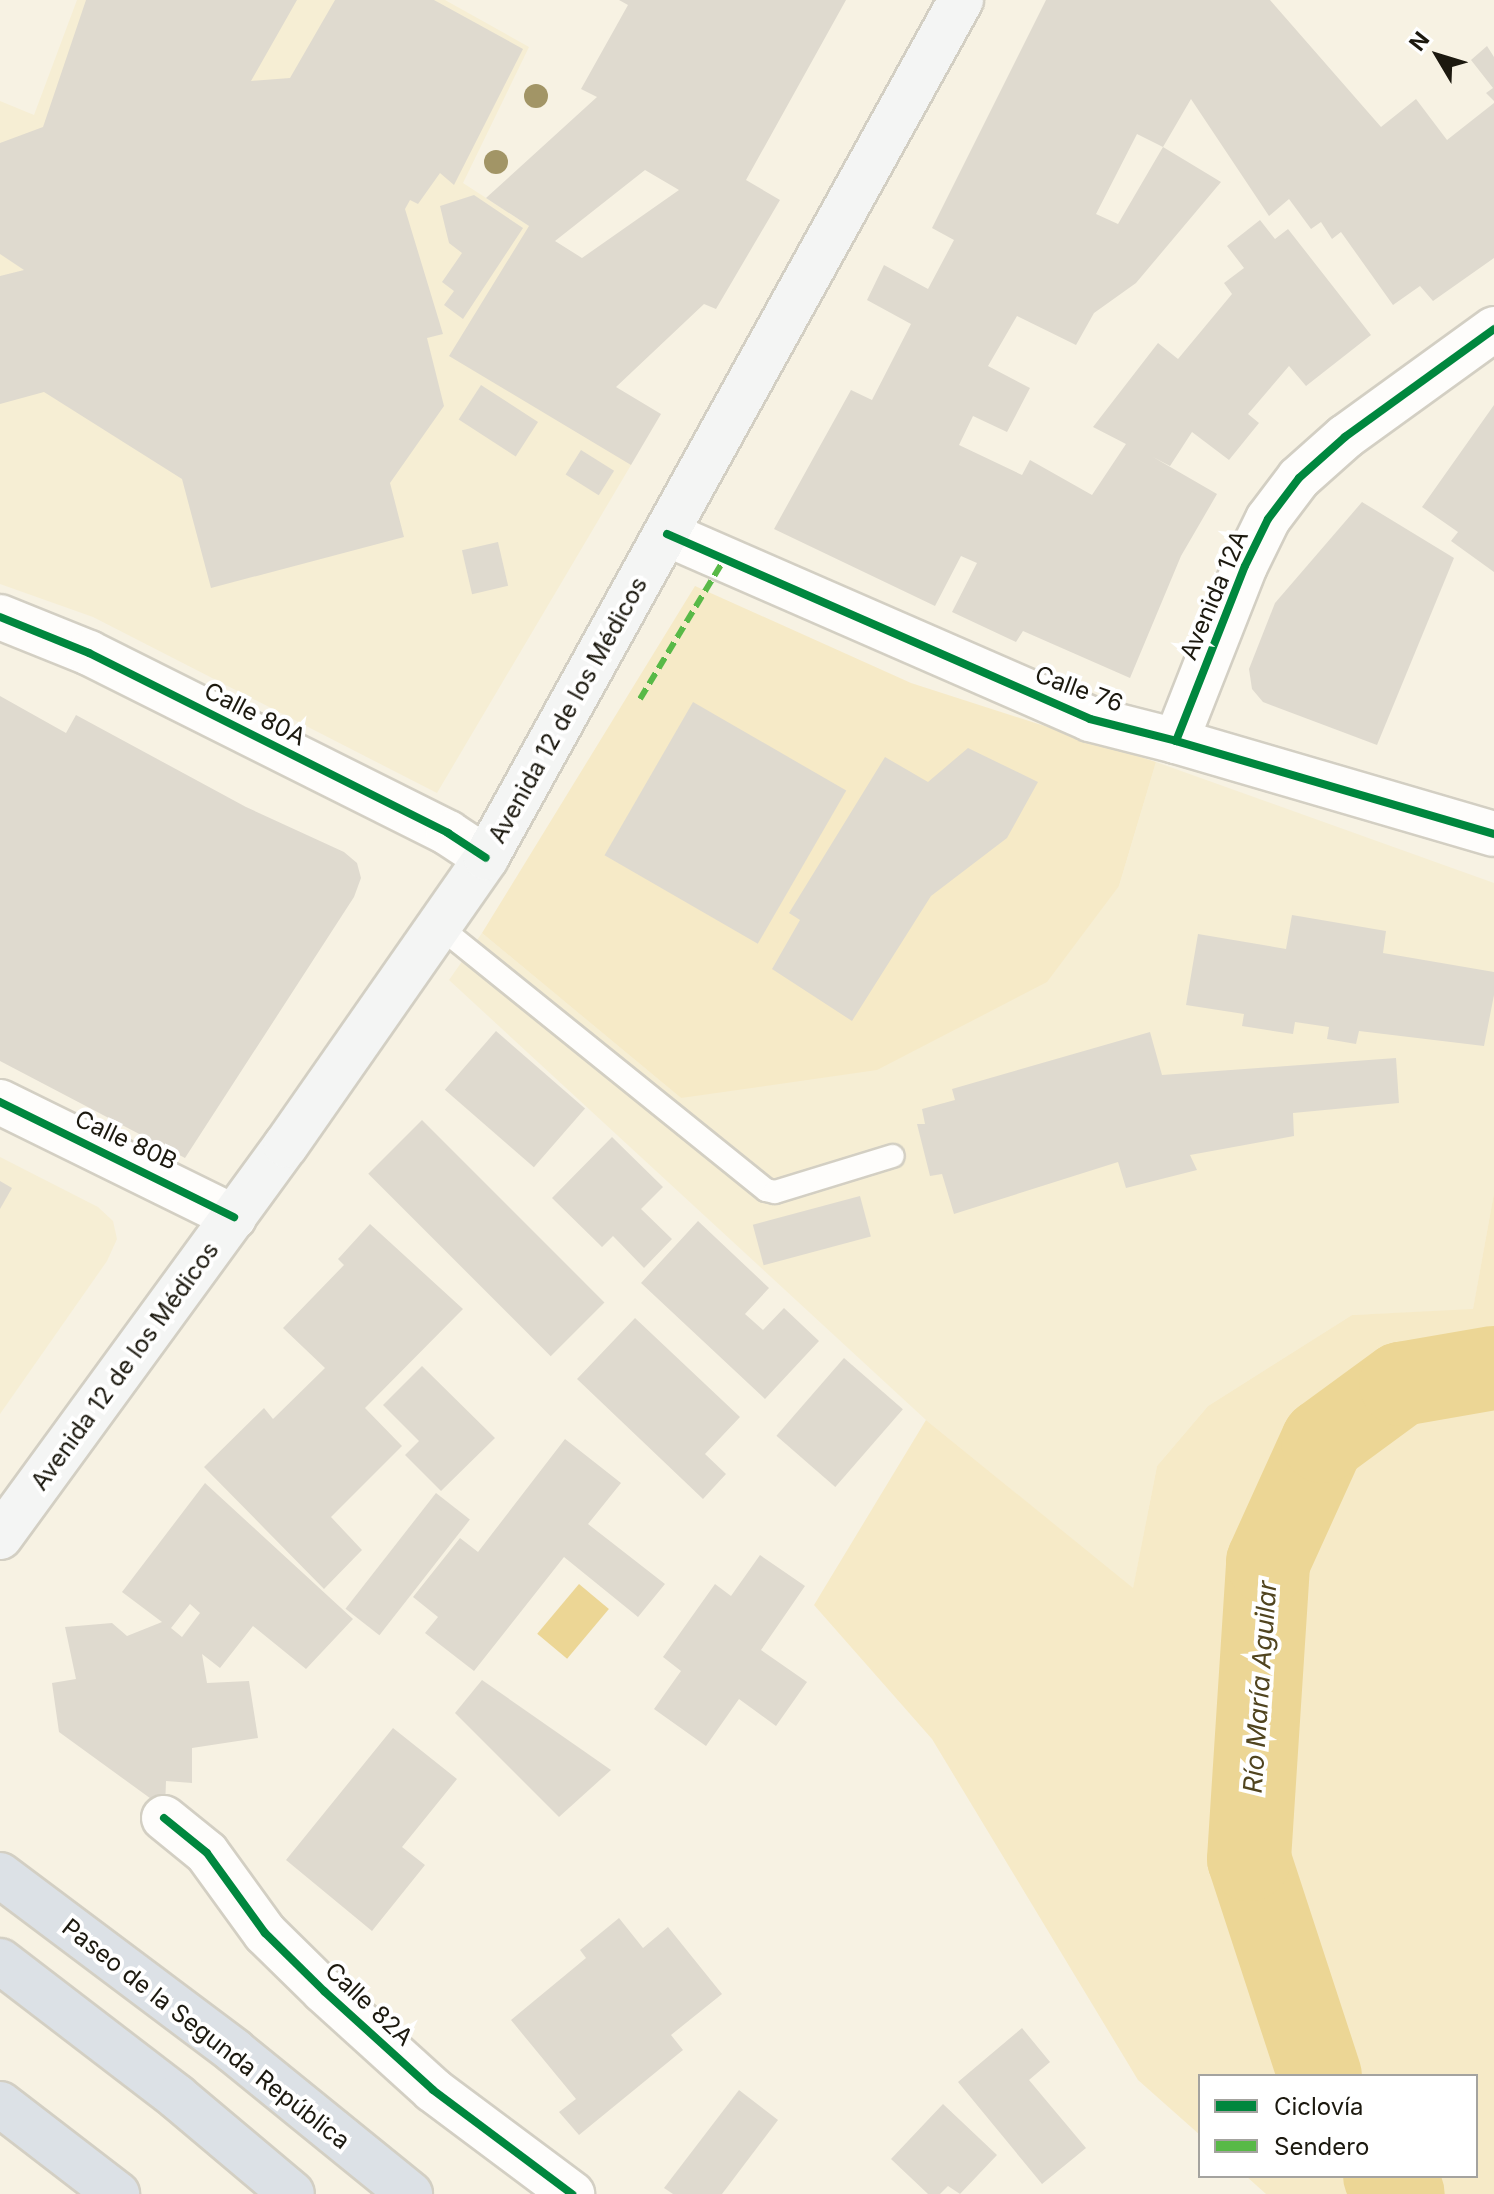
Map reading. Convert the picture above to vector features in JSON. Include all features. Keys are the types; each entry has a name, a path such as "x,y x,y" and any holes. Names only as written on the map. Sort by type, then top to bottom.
{"highway":[{"name":"Paseo de la Segunda República","path":"0,1875 234,2051 410,2194"},
{"path":"0,1961 177,2097 292,2194"},
{"path":"0,2104 117,2194"}],"main road":[{"name":"Avenida 12 de los Médicos","path":"8,1510 234,1217 486,858 961,0"}],"street":[{"name":"Avenida 12A","path":"1176,741 1251,555 1268,519 1299,478 1345,437 1494,329"},
{"name":"Calle 76","path":"667,534 1090,719 1494,834"},
{"name":"Calle 80A","path":"0,617 102,660 448,833 486,858"},
{"name":"Calle 80B","path":"0,1102 234,1217"},
{"name":"Calle 82A","path":"164,1818 207,1853 265,1933 324,1991 433,2090 572,2194"}],"lane":[{"path":"440,927 766,1190 775,1192 893,1156"}],"shaded area":[{"path":"77,0 445,0 529,47 463,183 529,226 631,465 437,793 93,617 0,584 0,101 34,115"},
{"path":"695,586 911,683 1156,762 1119,886 1047,982 877,1070 681,1098 482,933"},
{"path":"1156,762 1494,883 1494,1193 1473,1310 1352,1315 1208,1406 1157,1466 1133,1589 926,1420 449,980 482,933 681,1098 1119,886"},
{"path":"0,1157 98,1207 113,1221 117,1239 107,1261 0,1414"},
{"path":"1494,1193 1494,2194 1266,2194 1248,2178 1478,2178 1478,2074 1198,2074 1198,2133 1138,2080 932,1739 814,1605 926,1420 1133,1588 1157,1466 1208,1406 1352,1315 1473,1309"},
{"path":"579,1584 609,1609 567,1659 537,1634"}],"building":[{"path":"86,0 297,0 251,81 290,78 335,0 434,0 523,49 454,185 440,173 418,204 410,200 405,209 443,334 427,338 444,406 390,483 404,537 211,588 182,479 44,392 0,404 0,276 24,270 0,254 0,143 43,127"},
{"path":"619,0 846,0 746,180 780,200 716,309 704,304 616,387 661,414 631,465 449,356 529,226 486,198 597,97 581,89 628,5","holes":["645,170 679,190 582,258 555,241"]},
{"path":"1046,0 1270,0 1381,127 1416,99 1447,140 1494,103 1494,258 1433,301 1420,286 1393,305 1341,232 1332,239 1321,222 1311,229 1289,199 1269,216 1191,99 1163,147 1221,182 1136,283 1094,313 1076,345 1017,316 988,366 1030,388 1007,432 973,416 959,445 1022,475 1030,460 1092,495 1126,444 1093,427 1158,343 1178,359 1232,294 1224,283 1244,268 1227,246 1260,220 1275,239 1288,229 1371,335 1306,386 1289,366 1248,414 1259,423 1229,460 1192,432 1170,466 1153,457 1217,494 1181,556 1130,678 1023,631 1016,642 952,612 977,563 961,556 935,606 774,529 851,390 872,400 911,324 867,300 884,265 928,289 954,240 932,228","holes":["1137,134 1163,147 1118,224 1096,214"]},
{"path":"1487,46 1494,57 1494,101 1486,93 1493,88 1471,60"},
{"path":"474,195 523,228 463,319 444,305 454,291 442,282 462,253 449,243 440,206"},
{"path":"481,385 538,422 516,456 459,419"},
{"path":"1494,405 1494,572 1451,541 1458,532 1422,507"},
{"path":"581,450 614,471 599,495 566,475"},
{"path":"1362,502 1454,558 1377,745 1263,702 1252,689 1249,669 1275,603"},
{"path":"498,542 508,586 472,594 462,550"},
{"path":"0,696 66,733 76,715 246,807 344,852 357,863 361,878 354,897 185,1158 0,1061"},
{"path":"693,702 846,790 758,944 604,855"},
{"path":"968,748 1038,782 1007,838 931,896 852,1021 772,969 800,920 789,913 885,757 928,782"},
{"path":"1292,915 1386,931 1383,953 1494,972 1494,995 1484,1046 1359,1031 1356,1044 1327,1039 1329,1027 1295,1022 1293,1034 1242,1026 1244,1014 1186,1005 1198,934 1286,949"},
{"path":"496,1031 585,1108 534,1167 445,1090"},
{"path":"1150,1032 1162,1075 1396,1058 1399,1103 1293,1113 1294,1136 1190,1155 1197,1170 1126,1188 1118,1162 954,1214 942,1174 930,1176 917,1124 925,1124 922,1109 955,1100 952,1089"},
{"path":"422,1120 604,1302 551,1356 368,1174"},
{"path":"612,1137 663,1187 641,1209 672,1239 644,1268 613,1236 602,1247 552,1198"},
{"path":"0,1181 12,1188 0,1209"},
{"path":"860,1196 871,1237 764,1265 753,1225"},
{"path":"698,1221 769,1288 745,1314 763,1330 784,1308 819,1341 765,1399 641,1283"},
{"path":"370,1224 463,1309 365,1408 402,1446 331,1517 362,1550 324,1589 204,1467 264,1408 273,1419 325,1368 283,1328 344,1265 338,1259"},
{"path":"635,1318 740,1417 705,1454 726,1474 703,1499 577,1379"},
{"path":"844,1358 903,1409 835,1487 776,1436"},
{"path":"422,1366 495,1438 441,1491 405,1455 419,1441 383,1405"},
{"path":"565,1439 621,1483 588,1524 665,1584 638,1617 564,1557 474,1671 425,1633 438,1617 413,1597 460,1538 478,1552"},
{"path":"205,1483 353,1619 306,1669 253,1626 220,1668 202,1654 207,1683 249,1681 258,1738 192,1748 192,1783 166,1781 165,1809 59,1732 52,1683 76,1679 65,1627 112,1623 127,1636 162,1622 122,1592","holes":["190,1604 200,1613 182,1637 171,1628"]},
{"path":"436,1493 470,1519 379,1635 345,1609"},
{"path":"760,1555 805,1586 761,1650 807,1682 776,1726 739,1699 706,1746 654,1709 681,1671 663,1657 715,1584 731,1596"},
{"path":"482,1680 611,1770 559,1817 455,1713"},
{"path":"393,1728 457,1779 402,1847 425,1865 372,1931 286,1860"},
{"path":"619,1918 643,1948 668,1927 722,1994 671,2035 683,2050 579,2135 559,2112 576,2099 511,2020 586,1958 580,1950"},
{"path":"1022,2028 1050,2062 1029,2080 1086,2148 1042,2184 958,2082"},
{"path":"739,2090 778,2120 722,2194 673,2194 664,2188"},
{"path":"943,2104 997,2155 960,2194 948,2186 940,2194 928,2194 891,2159"}],"waterway":[{"name":"Río María Aguilar","path":"1319,2074 1249,1859 1268,1562 1323,1441 1401,1384 1494,1368"},
{"name":"Río María Aguilar","path":"1387,2178 1403,2194"}],"marked path":[{"path":"640,699 724,560"}],"cycle path":[{"path":"1176,741 1245,566 1268,519 1299,478 1345,437 1494,329"},
{"path":"667,534 1090,719 1494,834"},
{"path":"0,617 89,653 448,833 486,858"},
{"path":"0,1102 234,1217"},
{"path":"164,1818 207,1853 265,1933 324,1991 433,2090 572,2194"}]}
